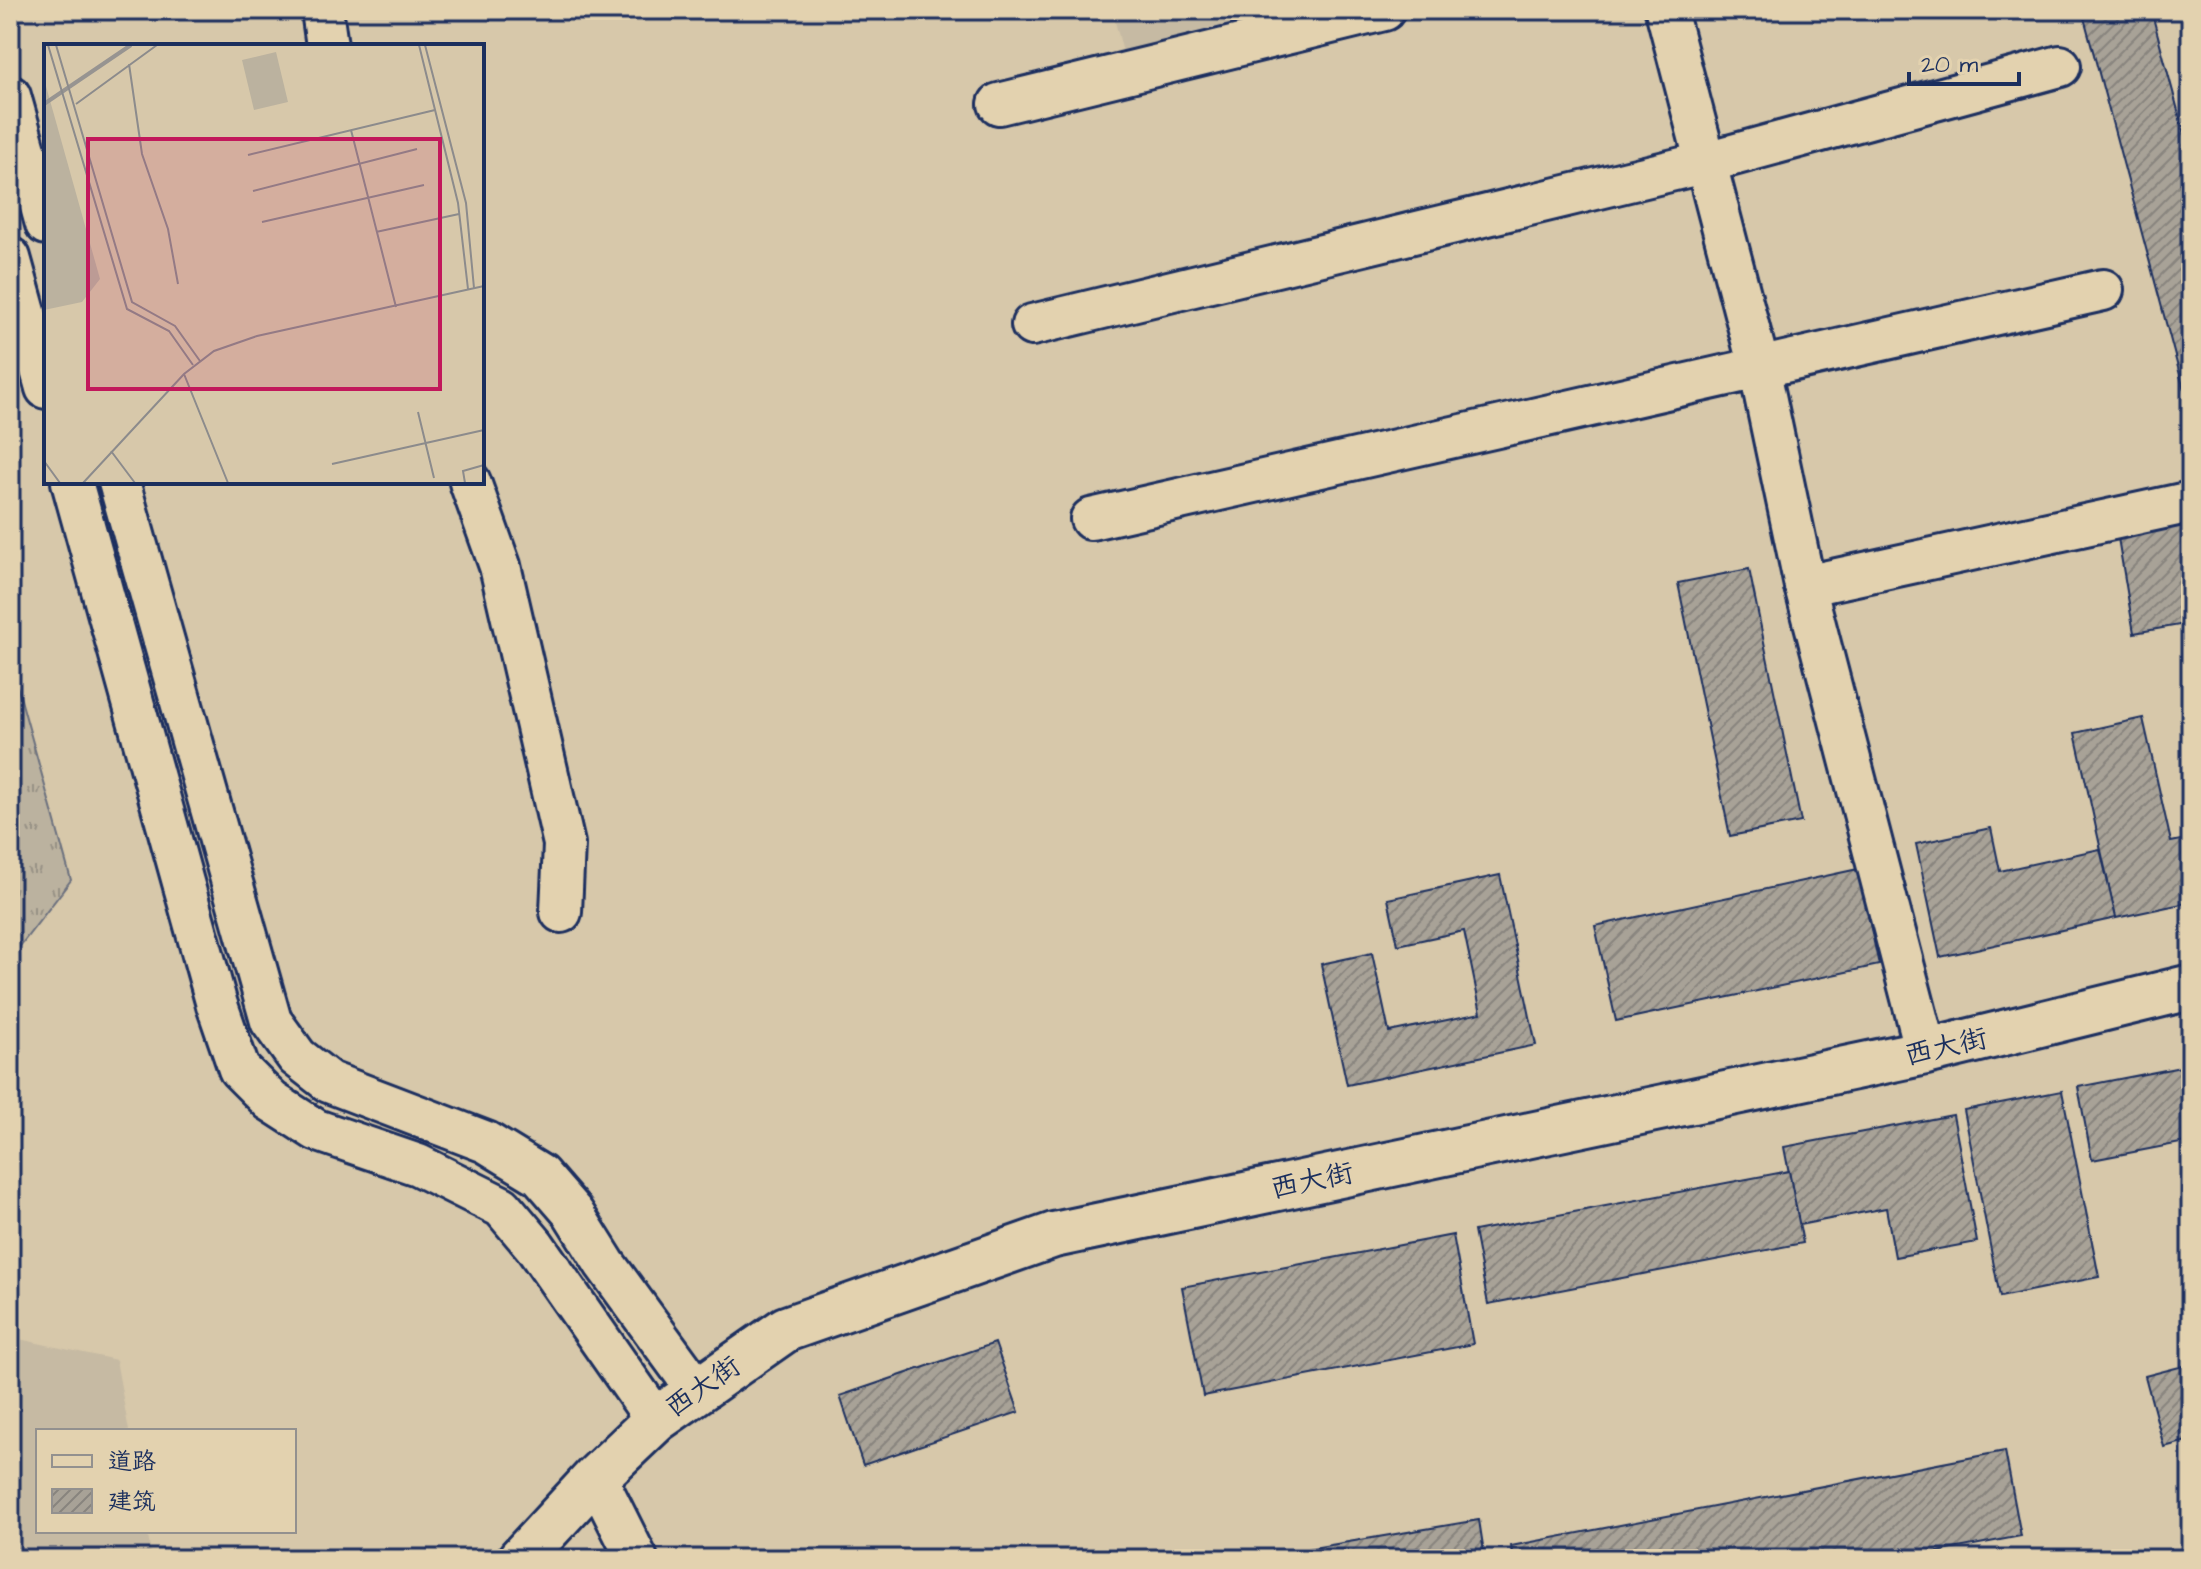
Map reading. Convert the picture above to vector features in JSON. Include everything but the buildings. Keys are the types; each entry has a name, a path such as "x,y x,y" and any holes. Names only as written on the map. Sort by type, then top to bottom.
{"main road":[{"name":"西大街","path":"520,1559 596,1477 656,1420 786,1329 1054,1235 1926,1052 2191,987"}],"street":[{"path":"322,10 327,44"},
{"path":"999,104 1384,10"},
{"path":"1666,10 1759,367 1805,586 1926,1052"},
{"path":"1032,325 1707,162 2060,66"},
{"path":"10,96 44,217"},
{"path":"10,258 44,381"},
{"path":"1091,519 2103,290"},
{"path":"73,484 212,990 239,1069 271,1101 316,1130 418,1165 502,1207 534,1245 656,1420"},
{"path":"120,484 271,1021 297,1057 329,1082 486,1142 540,1175 573,1213 605,1264 697,1390"},
{"path":"471,484 500,566 564,844 561,912"},
{"path":"1805,586 2191,502"},
{"path":"596,1477 637,1559"}],"shaded area":[{"path":"1112,10 1283,10 1284,12 1123,52"},
{"path":"10,1337 116,1360 129,1429 36,1429 36,1533 147,1533 152,1559 10,1559"}],"green space":[{"path":"10,660 71,880 10,959"}]}
